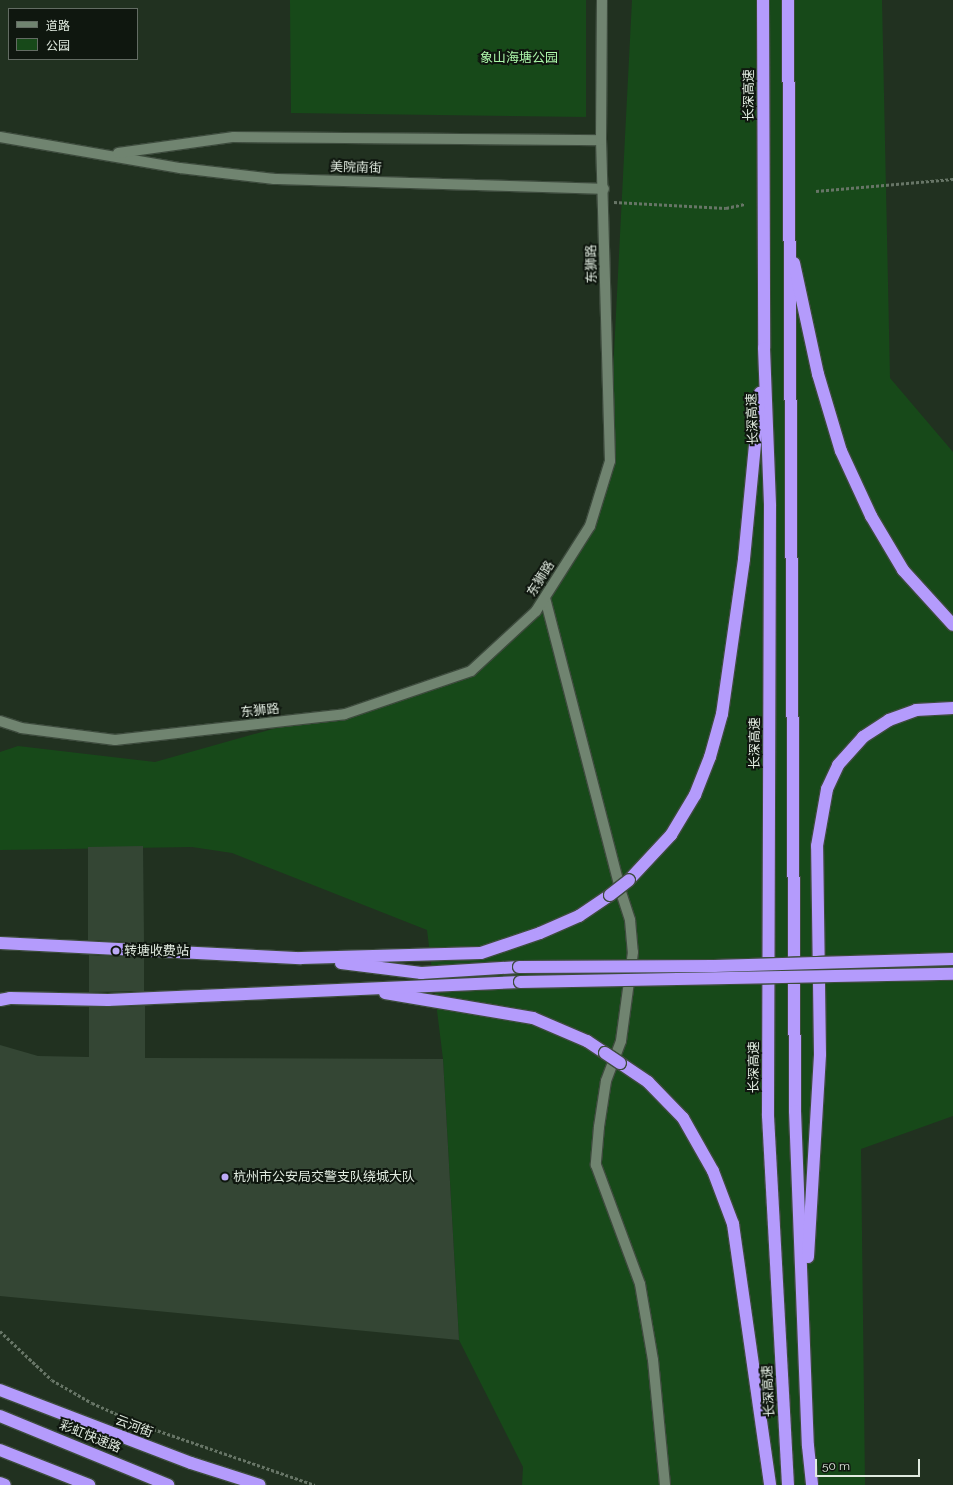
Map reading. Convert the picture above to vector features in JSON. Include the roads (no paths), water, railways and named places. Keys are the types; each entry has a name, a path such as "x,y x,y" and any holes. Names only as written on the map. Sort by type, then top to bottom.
{"highway":[{"name":"长深高速","path":"763,0 764,348 770,506 768,1116 788,1485"},
{"path":"788,0 795,1111 805,1322 808,1446 812,1485"},
{"path":"789,239 818,374 841,451 871,516 903,570 953,625"},
{"path":"301,958 481,953 540,933 572,919 610,895 629,880 671,835 694,795 710,757 722,714 744,559 764,348"},
{"path":"805,1322 820,1054 817,846 821,814 827,789 838,765 863,737 889,720 916,710 953,708"},
{"path":"0,943 109,946 301,958 421,973 519,967 714,966 953,959"},
{"path":"3,998 108,1000 354,988 520,982 953,974"},
{"path":"354,988 533,1018 587,1041 648,1082 683,1118 713,1171 733,1224 765,1459 770,1485"},
{"path":"0,1382 61,1414"},
{"name":"云河街","path":"0,1390 191,1464 260,1485"},
{"name":"彩虹快速路","path":"0,1416 168,1485"},
{"path":"0,1450 89,1485"},
{"path":"0,1483 5,1485"}],"street":[{"name":"东狮路","path":"0,721 21,728 115,740 345,714 471,670 536,611 590,526 610,461 604,189 601,140 602,0"},
{"name":"美院南街","path":"0,137 109,154 180,168 274,179 604,189"},
{"name":"美院南街","path":"109,154 234,137 601,140"},
{"path":"545,598 620,889 630,920 633,952 622,1041 606,1081 599,1127 596,1165 640,1284 653,1360 665,1485"}],"place":[{"name":"转塘收费站","path":"116,951"},
{"name":"杭州市公安局交警支队绕城大队","path":"225,1177"}],"park label":[{"name":"象山海塘公园","path":"519,58"}]}
